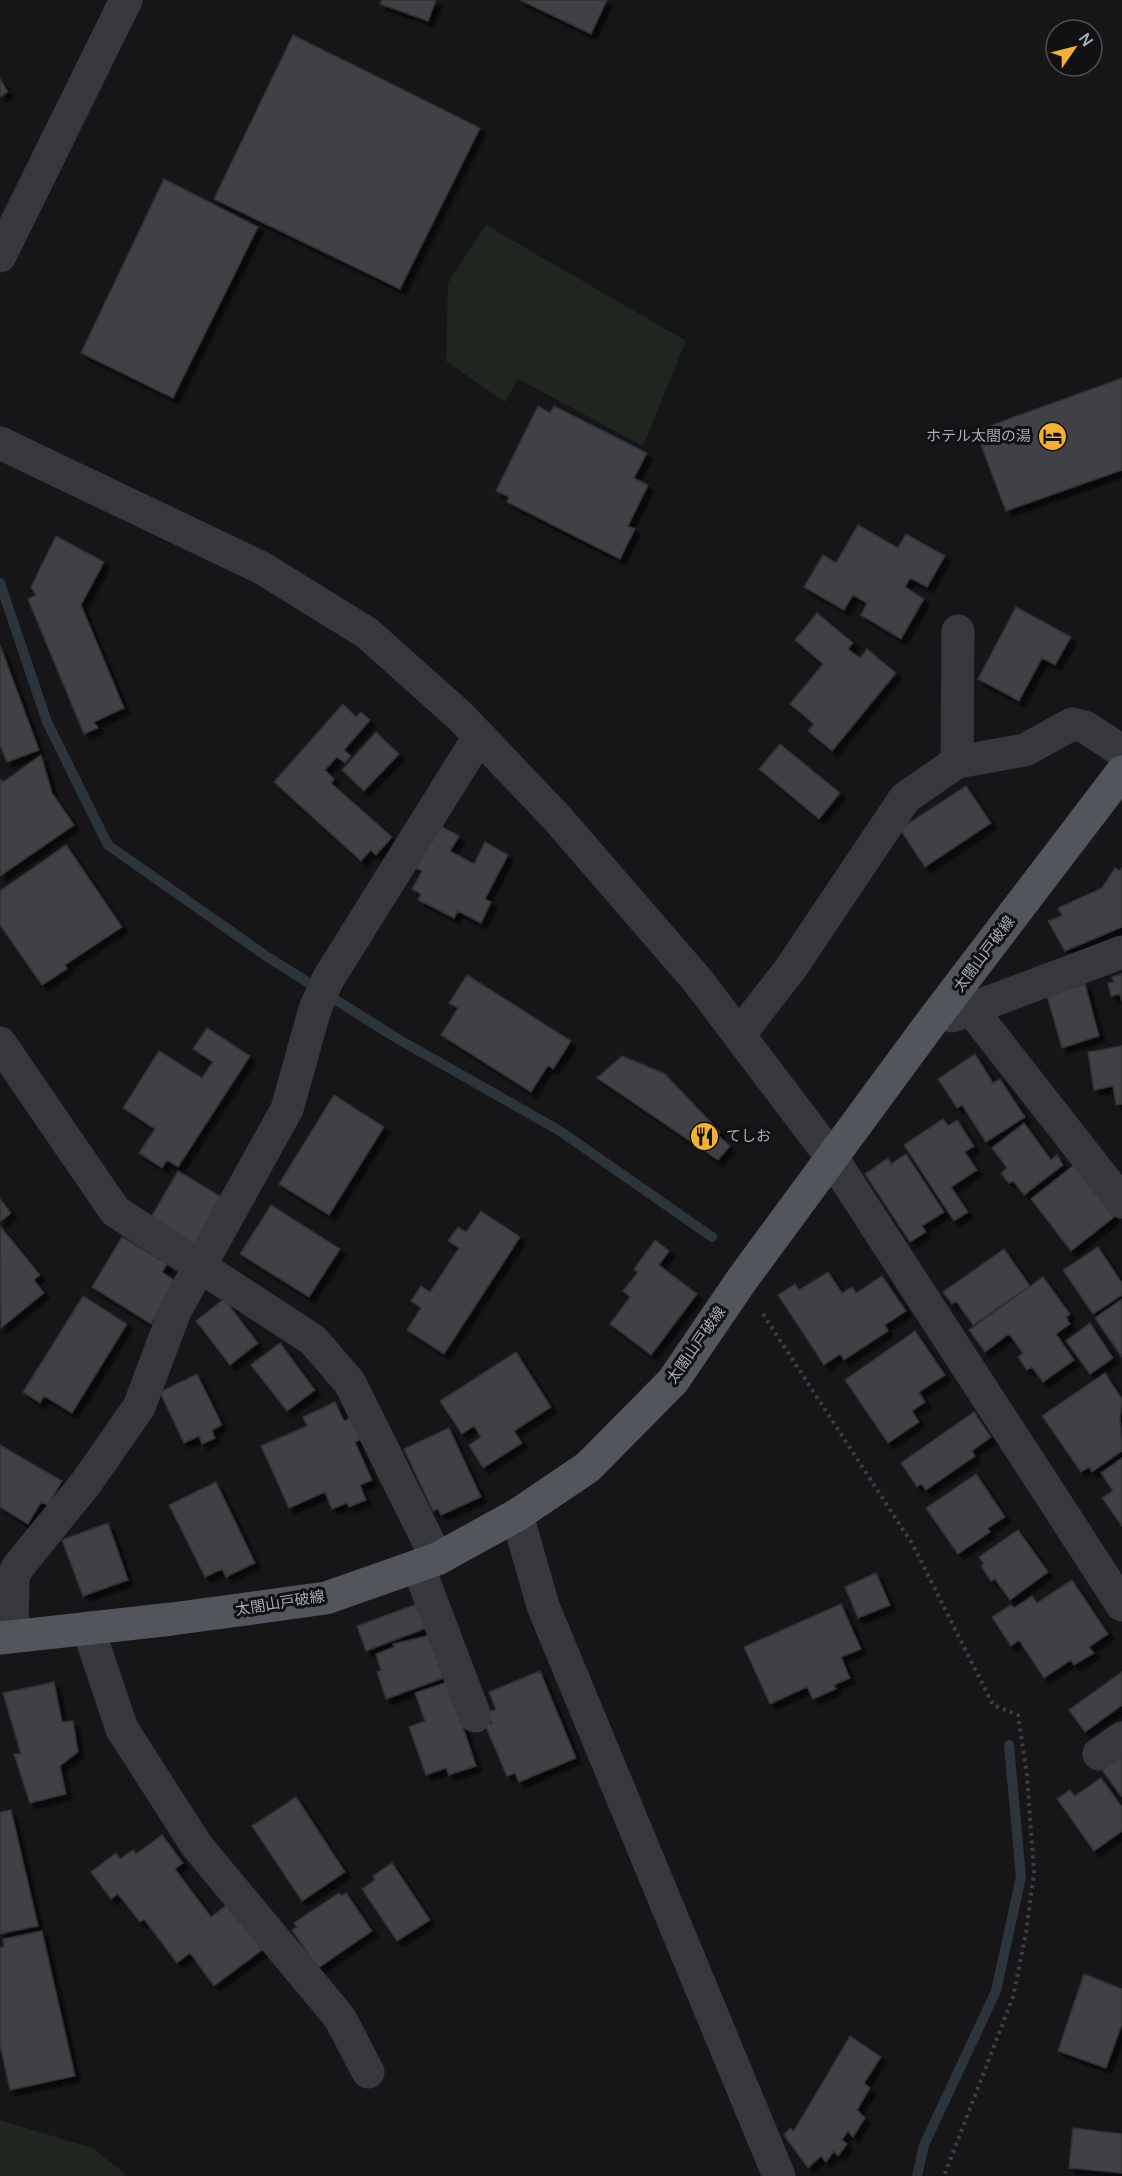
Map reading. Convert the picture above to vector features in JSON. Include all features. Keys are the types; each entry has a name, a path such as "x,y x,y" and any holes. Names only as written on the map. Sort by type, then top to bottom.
{"main road":[{"name":"太閤山戸破線","path":"6,1637 326,1598 428,1563 518,1515 588,1467 673,1382 741,1281 930,1024 1122,772"}],"street":[{"path":"0,256 126,0"},
{"path":"0,443 262,568 367,633 479,737 574,837 698,981 832,1158 1122,1605"},
{"path":"957,762 958,631"},
{"path":"739,1035 791,968 905,798 957,762 1026,750 1072,724 1085,726 1122,751"},
{"path":"6,1637 13,1576 12,1552 86,1483 139,1407 175,1311 287,1109 315,1010 328,979 479,737"},
{"path":"930,1024 1122,952"},
{"path":"971,1009 1116,1186"},
{"path":"0,1043 115,1211 312,1340 350,1383 428,1563 475,1716"},
{"path":"518,1515 543,1606 779,2176"},
{"path":"88,1628 122,1729 197,1846 340,2018 368,2072"}],"path":[{"path":"741,1281 913,1545 993,1705 1018,1715 1027,1775 1034,1873 1026,1934 1013,1997 944,2176"}],"shaded area":[{"path":"486,225 686,341 643,446 518,379 505,402 446,361 448,283"},
{"path":"0,2120 92,2148 128,2176 0,2176"}],"building":[{"path":"382,0 436,0 428,21 380,4"},
{"path":"520,0 607,0 591,34"},
{"path":"293,35 480,128 400,289 214,199"},
{"path":"0,79 8,92 0,97"},
{"path":"164,179 258,227 173,398 81,353"},
{"name":"ホテル太閤の湯","path":"1122,378 1122,470 1006,511 981,445 984,428"},
{"path":"538,406 550,413 554,406 647,453 634,478 648,485 628,526 635,529 620,559 507,502 509,497 496,491"},
{"path":"858,525 898,548 906,534 945,556 927,587 910,578 905,587 924,599 901,639 861,615 867,603 853,595 844,610 804,587 823,555 836,563"},
{"path":"56,536 104,562 81,605 124,708 94,722 98,728 84,734 28,599 36,595 31,587"},
{"path":"1016,607 1071,637 1055,665 1042,658 1019,701 978,679"},
{"path":"817,613 853,643 848,649 860,658 867,649 896,673 832,751 808,731 814,724 790,704 823,664 795,640"},
{"path":"0,645 39,750 7,762 0,745"},
{"path":"343,704 356,717 361,712 370,720 344,750 351,756 345,763 337,757 325,770 334,779 331,783 392,837 376,855 371,850 361,861 274,782"},
{"path":"376,732 399,754 364,791 342,770"},
{"path":"780,744 840,793 819,819 759,769"},
{"path":"41,755 52,793 74,825 0,876 0,779 3,782"},
{"path":"966,786 991,823 925,867 900,829"},
{"path":"435,823 459,836 450,851 474,864 485,842 508,855 485,899 491,902 481,923 458,911 454,918 418,900 421,894 412,889 422,871 412,866"},
{"path":"66,845 122,927 65,965 67,969 42,985 0,925 0,891"},
{"path":"1115,868 1120,871 1122,868 1122,927 1065,951 1048,921 1062,916 1058,908 1102,888"},
{"path":"1122,974 1122,1002 1120,994 1111,996 1108,983 1114,982 1112,977"},
{"path":"467,975 571,1041 553,1069 548,1065 531,1092 441,1035 458,1008 449,1003"},
{"path":"1085,984 1099,1036 1062,1048 1047,996"},
{"path":"207,1028 250,1056 178,1167 167,1160 162,1168 139,1153 155,1129 123,1108 159,1051 202,1078 213,1062 193,1049"},
{"path":"1122,1046 1122,1104 1116,1105 1113,1086 1094,1090 1088,1052"},
{"path":"975,1054 993,1083 1000,1079 1025,1117 986,1142 962,1105 957,1108 938,1079"},
{"path":"622,1056 665,1074 720,1132 718,1135 730,1146 718,1160 597,1078"},
{"path":"334,1095 384,1127 329,1215 279,1184"},
{"path":"943,1119 948,1126 957,1120 974,1146 965,1152 977,1170 951,1187 968,1212 954,1221 904,1145"},
{"path":"1024,1123 1051,1160 1057,1155 1063,1165 1024,1195 1013,1181 1009,1183 1001,1173 1007,1168 992,1148"},
{"path":"906,1154 944,1212 922,1226 926,1232 910,1242 865,1174 888,1158 891,1164"},
{"path":"1074,1165 1114,1217 1071,1251 1031,1199"},
{"path":"178,1171 223,1198 194,1244 150,1219"},
{"path":"0,1199 11,1213 0,1222"},
{"path":"271,1205 340,1249 309,1297 240,1254"},
{"path":"481,1211 520,1237 444,1354 407,1330 421,1308 411,1301 421,1286 430,1292 459,1248 448,1241 458,1227 466,1232"},
{"path":"0,1226 40,1275 34,1280 44,1293 1,1328"},
{"path":"122,1237 167,1264 162,1272 177,1282 151,1324 92,1287"},
{"path":"655,1240 669,1251 659,1265 697,1294 651,1355 610,1324 630,1297 623,1291 638,1272 634,1269"},
{"path":"1098,1247 1122,1283 1122,1295 1093,1314 1063,1270"},
{"path":"1004,1249 1030,1286 973,1325 956,1301 952,1304 943,1292"},
{"path":"828,1272 842,1293 852,1287 856,1293 882,1276 906,1311 885,1325 888,1331 844,1360 840,1354 824,1365 778,1295 795,1284 799,1290"},
{"path":"1043,1277 1070,1314 1066,1317 1070,1324 1056,1334 1074,1360 1043,1382 1032,1367 1027,1370 1018,1357 1023,1353 1009,1334 985,1352 969,1330"},
{"path":"83,1296 127,1324 72,1413 44,1396 40,1403 23,1392"},
{"path":"224,1299 258,1343 230,1365 196,1321"},
{"path":"1122,1299 1122,1357 1095,1318"},
{"path":"1090,1323 1113,1358 1090,1374 1066,1341"},
{"path":"915,1331 945,1375 919,1392 925,1402 912,1411 919,1422 888,1443 845,1380"},
{"path":"280,1343 315,1390 287,1411 251,1365"},
{"path":"516,1352 551,1407 514,1431 522,1443 483,1468 469,1445 481,1437 474,1426 462,1434 440,1401"},
{"path":"1105,1373 1122,1399 1120,1417 1122,1451 1092,1472 1089,1467 1081,1472 1042,1416"},
{"path":"197,1374 222,1425 212,1430 215,1438 202,1444 199,1436 184,1443 160,1392"},
{"path":"335,1402 344,1421 351,1418 361,1439 355,1442 372,1480 360,1485 366,1500 349,1507 347,1503 332,1509 325,1492 289,1508 261,1446 307,1426 303,1417"},
{"path":"974,1412 991,1437 972,1451 975,1456 926,1490 921,1484 917,1487 901,1463"},
{"path":"449,1428 481,1497 441,1515 438,1509 433,1511 404,1449"},
{"path":"0,1445 62,1481 48,1505 41,1502 28,1524 0,1507"},
{"path":"1122,1458 1122,1526 1102,1498 1113,1491 1101,1473"},
{"path":"976,1474 1005,1517 988,1528 990,1532 958,1554 926,1508"},
{"path":"216,1482 255,1563 226,1577 222,1569 205,1577 169,1505"},
{"path":"108,1523 128,1580 83,1596 62,1540"},
{"path":"1018,1530 1048,1572 1010,1600 995,1579 991,1581 981,1566 984,1564 979,1557"},
{"path":"876,1573 890,1605 858,1618 845,1587"},
{"path":"1072,1580 1108,1634 1089,1647 1094,1653 1074,1665 1071,1660 1044,1678 1019,1640 1011,1646 992,1617 1011,1605 1014,1608 1032,1596 1037,1603"},
{"path":"420,1603 429,1627 366,1651 357,1626"},
{"path":"841,1604 861,1649 841,1657 850,1678 834,1685 836,1689 813,1699 807,1687 770,1704 744,1647"},
{"path":"431,1635 446,1677 386,1699 377,1672 381,1670 376,1654 394,1647 393,1644"},
{"path":"540,1671 576,1758 519,1782 515,1773 507,1776 485,1725 492,1723 487,1713 496,1709 489,1692"},
{"path":"1122,1672 1122,1705 1085,1732 1069,1710"},
{"path":"54,1682 62,1722 73,1721 78,1752 60,1766 66,1794 30,1803 14,1754 21,1754 3,1693"},
{"path":"448,1682 476,1766 449,1775 446,1768 426,1775 409,1727 425,1721 415,1693"},
{"path":"1122,1756 1122,1795 1121,1796 1102,1770"},
{"path":"1101,1778 1122,1807 1122,1831 1094,1851 1057,1799 1070,1790 1075,1796"},
{"path":"296,1797 345,1872 302,1901 252,1826"},
{"path":"11,1810 38,1926 0,1934 0,1812"},
{"path":"162,1835 183,1863 175,1869 211,1917 228,1904 262,1950 214,1986 190,1953 177,1963 144,1919 140,1922 118,1894 111,1899 91,1872 116,1853 120,1859 133,1850 136,1854"},
{"path":"392,1863 430,1920 397,1941 362,1889 375,1880 373,1876"},
{"path":"339,1893 341,1896 346,1893 372,1931 318,1968 292,1930 297,1927 294,1923"},
{"path":"42,1931 75,2076 10,2090 0,2045 0,1948 4,1947 3,1939"},
{"path":"1084,1974 1122,1989 1122,2024 1106,2068 1058,2051"},
{"path":"850,2036 881,2057 864,2083 870,2088 857,2110 865,2118 853,2137 848,2131 842,2140 847,2144 838,2156 834,2151 826,2162 821,2156 808,2168 784,2135 790,2128 794,2131"},
{"path":"1073,2128 1122,2134 1122,2173 1069,2168"}],"waterway":[{"path":"0,583 47,722 108,845 266,956 398,1039 560,1131 712,1237"},
{"path":"917,2176 924,2145 996,1991 1021,1877 1009,1745"}],"place":[{"name":"ホテル太閤の湯","path":"1052,436"},
{"name":"てしお","path":"705,1136"}]}
